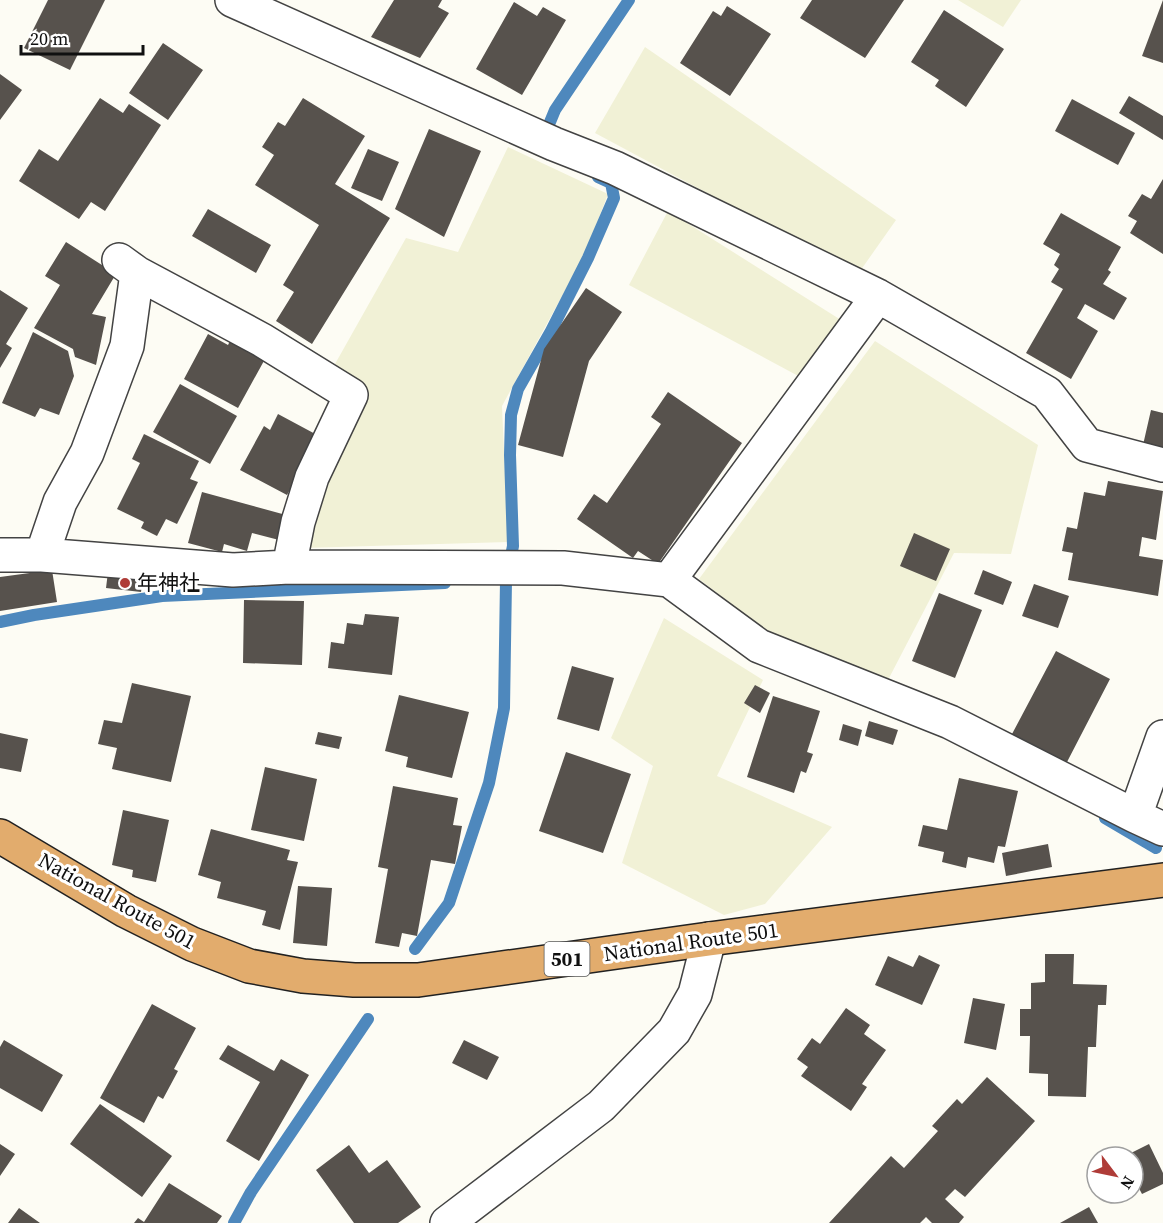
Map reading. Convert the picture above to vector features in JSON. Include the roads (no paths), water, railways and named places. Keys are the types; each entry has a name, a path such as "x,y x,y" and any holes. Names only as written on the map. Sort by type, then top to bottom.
{"highway":[{"name":"National Route 501","path":"0,836 126,910 192,944 249,966 303,976 354,980 418,980 709,939 1163,880"}],"street":[{"path":"232,0 554,144 615,168 878,296 1047,393 1087,446 1163,465"},
{"path":"42,555 60,502 87,453 127,346 128,266 262,340 351,395 312,477 298,522 289,567"},
{"path":"669,580 878,296"},
{"path":"0,555 42,555 232,570 289,567 563,568 669,580 759,646 950,722 1149,823 1163,737"},
{"path":"447,1223 601,1106 674,1030 695,994 709,939"}],"waterway":[{"path":"543,139 555,110 629,0"},
{"path":"415,949 449,903 489,783 504,708 506,581 513,546 511,415 518,389 588,258 614,198 611,183 598,177"},
{"path":"0,622 162,596 445,583"},
{"path":"1105,818 1156,848"},
{"path":"234,1223 251,1192 368,1019"}],"place":[{"name":"年神社","path":"125,583"}]}
